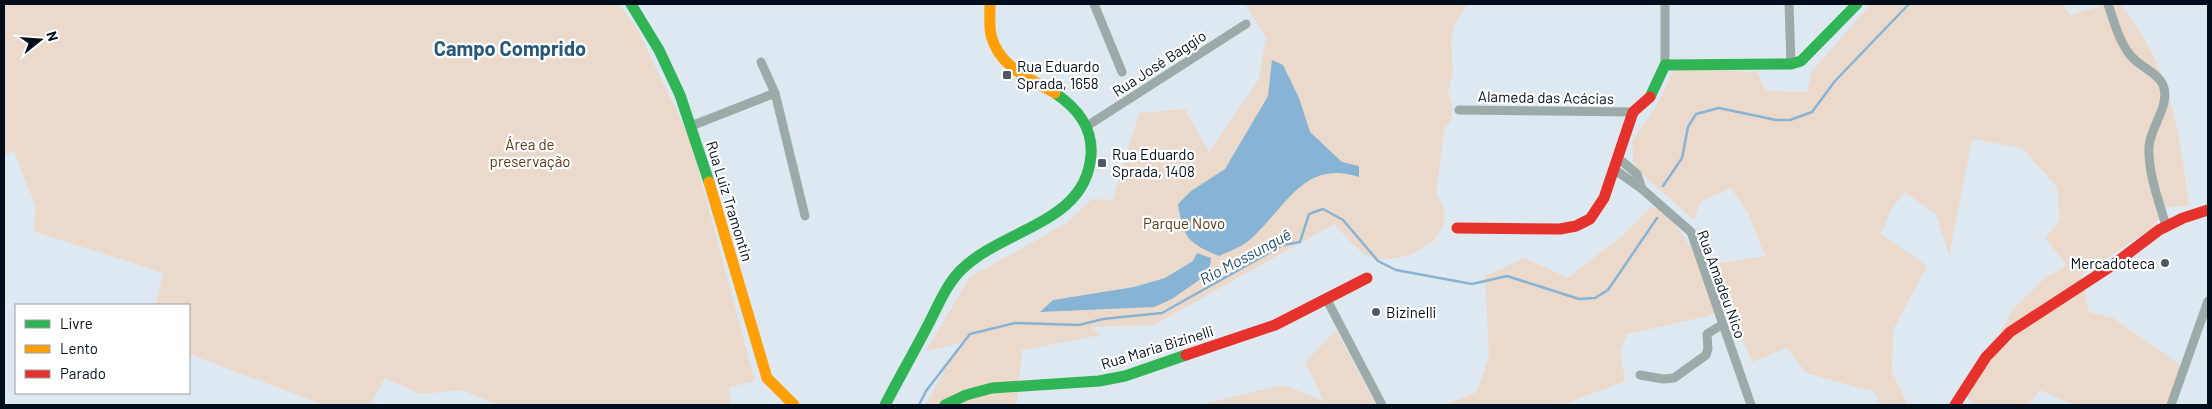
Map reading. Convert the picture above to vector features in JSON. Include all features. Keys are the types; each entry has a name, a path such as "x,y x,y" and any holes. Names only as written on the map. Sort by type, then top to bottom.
{"street":[{"name":"Rua Luiz Tramontin","path":"632,4 669,68 721,217 766,374 772,386 794,405"},
{"path":"885,405 946,292 961,270 980,255 1050,218 1068,204 1082,187 1090,169 1092,156 1087,126 1071,104 1012,69 998,56 990,36 990,4"},
{"path":"1094,4 1122,72"},
{"path":"1457,228 1560,229 1576,226 1590,219 1597,212 1616,164 1633,112 1649,100 1665,65 1665,4"},
{"path":"1789,4 1791,64"},
{"path":"1665,65 1791,64 1806,58 1857,4"},
{"path":"1840,22 1854,17 1866,4"},
{"path":"2108,4 2119,34 2130,55 2156,76 2164,89 2165,98 2153,128 2149,152 2151,173 2166,226"},
{"name":"Rua José Baggio","path":"1087,126 1246,24"},
{"path":"761,62 775,93 805,216"},
{"path":"690,126 775,93"},
{"name":"Alameda das Acácias","path":"1459,110 1633,112"},
{"name":"Rua Amadeu Nico","path":"1616,164 1637,174 1642,189 1691,232 1750,405"},
{"path":"1955,405 1986,357 2010,332 2047,306 2113,265 2166,226 2208,210"},
{"name":"Rua Maria Bizinelli","path":"945,405 966,395 992,388 1099,381 1125,376 1275,326 1367,278"},
{"path":"1327,300 1382,405"},
{"path":"2171,405 2208,301"},
{"path":"1640,376 1663,379 1674,378 1706,355 1708,348 1707,334 1723,324"}],"green space":[{"name":"Área de preservação","path":"4,4 619,4 637,29 689,136 755,381 729,387 731,405 498,405 462,390 420,394 385,378 370,405 324,405 190,354 190,304 156,304 163,273 33,231 36,207 14,151 4,155"},
{"name":"Parque Novo","path":"1245,4 1467,4 1454,26 1451,42 1453,70 1448,93 1452,105 1452,119 1444,130 1436,194 1444,209 1444,223 1438,235 1428,245 1414,253 1398,258 1383,259 1364,254 1334,224 1154,325 1091,327 1101,335 1022,350 1017,403 1013,405 924,405 930,398 956,349 969,341 926,351 970,277 1065,224 1092,199 1113,200 1139,113 1185,109 1209,152 1259,79 1266,37"},
{"path":"1871,4 2063,4 2070,15 2108,4 2120,4 2137,27 2162,75 2170,100 2181,151 2189,206 2166,207 2151,229 2081,275 2089,312 2113,318 2182,366 2166,405 2074,405 2040,390 2028,405 1975,405 1967,398 2012,310 2045,278 2067,265 2045,238 2060,220 2057,187 2022,148 1972,139 1949,256 1936,214 1905,192 1891,209 1881,234 1927,266 1893,330 1892,372 1908,405 1880,405 1875,392 1806,373 1787,348 1752,362 1729,307 1708,316 1627,334 1620,351 1625,381 1562,405 1444,405 1477,392 1489,356 1485,276 1524,258 1568,278 1623,235 1651,207 1668,212 1702,266 1765,256 1749,215 1731,188 1700,202 1694,220 1634,167 1632,140 1654,110 1675,68 1757,72 1766,91 1807,92 1812,71"},
{"path":"1336,330 1376,405 1198,405 1283,385 1324,401 1305,362"}],"water":[{"path":"1272,60 1283,65 1299,98 1310,132 1342,162 1359,166 1359,177 1340,173 1324,174 1311,180 1298,188 1249,240 1219,256 1200,247 1189,238 1182,225 1178,204 1191,191 1225,169 1268,96"},
{"path":"1197,253 1211,258 1209,273 1172,299 1154,307 1040,312 1053,300 1134,287 1165,278 1193,261"}],"waterway":[{"name":"Rio Mossunguê","path":"1663,186 1682,158 1688,127 1696,114 1719,108 1776,120 1790,120 1812,112 1835,81 1909,4"},
{"name":"Rio Mossunguê","path":"919,405 926,391 970,334 1015,323 1079,325 1103,319 1162,313 1283,245 1300,242 1309,214 1323,209 1343,220 1378,261 1396,270 1472,284 1507,276 1579,299 1595,298 1608,290 1657,218"}],"traffic: fast":[{"path":"631,4 659,50 680,95 709,182"},
{"path":"1650,97 1665,65 1791,64 1801,61 1857,4"},
{"path":"885,405 943,296 961,270 978,256 1059,211 1074,196 1086,178 1091,155 1091,145 1086,127 1077,112 1055,93"},
{"path":"945,405 966,395 992,388 1099,381 1125,376 1186,355"}],"traffic: slow":[{"path":"990,4 991,35 1001,55 1016,70 1055,93"},
{"path":"709,182 767,378 794,405"}],"traffic: jam":[{"path":"1457,228 1560,229 1576,226 1590,219 1604,198 1633,112 1650,97"},
{"path":"1955,405 1986,357 2010,332 2113,265 2159,230 2183,218 2208,210"},
{"path":"1186,355 1275,325 1367,278"}],"place":[{"name":"Rua Eduardo Sprada, 1658","path":"1007,75"},
{"name":"Rua Eduardo Sprada, 1408","path":"1102,163"},
{"name":"Mercadoteca","path":"2165,263"},
{"name":"Bizinelli","path":"1376,312"}],"district":[{"name":"Campo Comprido","path":"510,48"}]}
